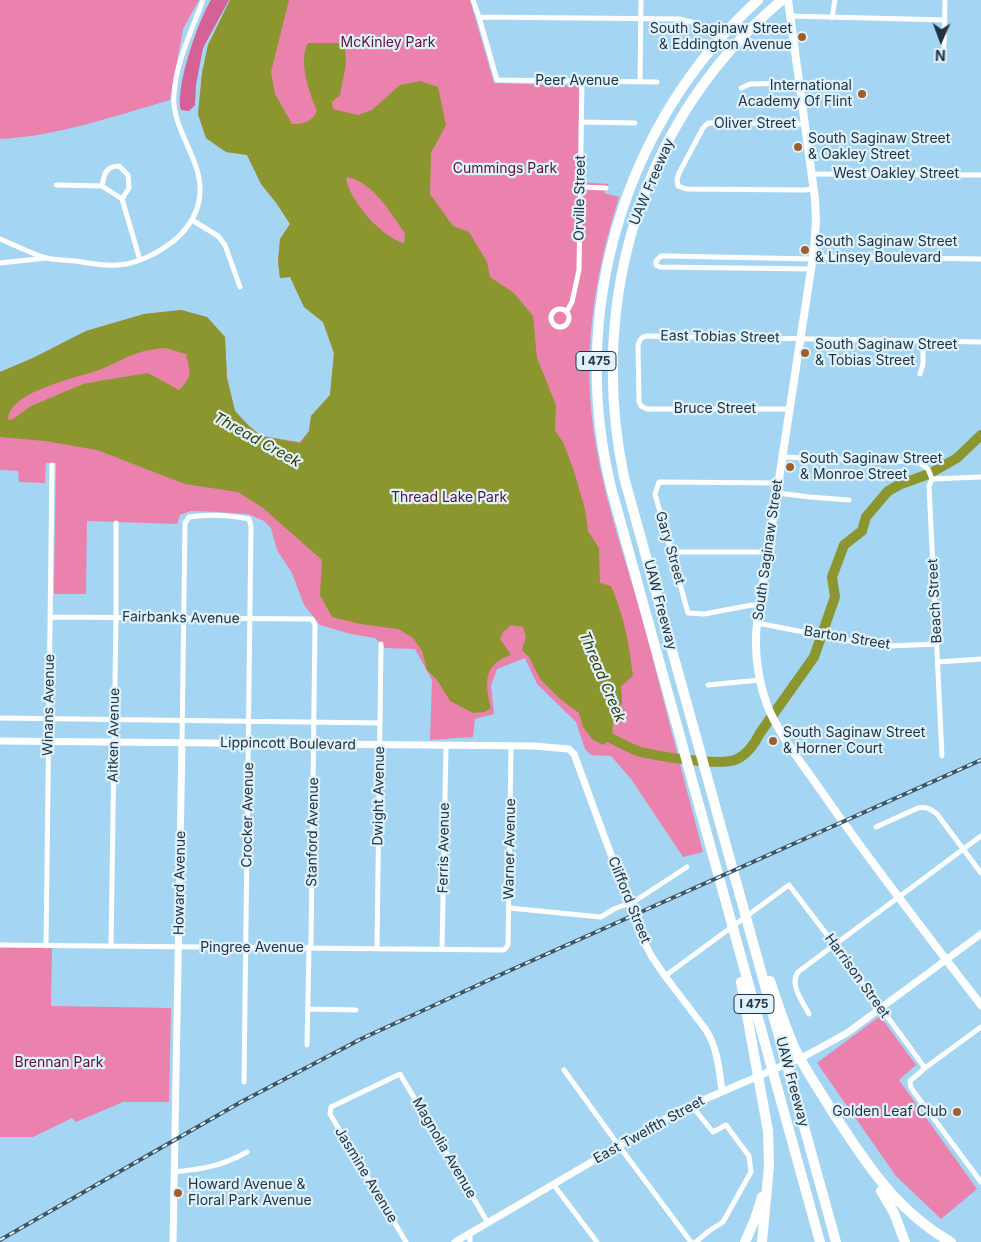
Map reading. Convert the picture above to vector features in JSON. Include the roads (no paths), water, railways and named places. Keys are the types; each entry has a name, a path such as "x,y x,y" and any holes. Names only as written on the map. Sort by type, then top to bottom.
{"highway":[{"name":"UAW Freeway","path":"758,0 723,35 689,77 674,100 646,152 626,199 615,230 605,274 598,324 597,394 605,461 820,1242"},
{"name":"UAW Freeway","path":"782,0 740,40 717,66 688,107 662,153 632,227 624,260 615,311 612,371 620,457 836,1242"},
{"path":"726,905 765,1109 769,1144 762,1242"},
{"path":"743,907 781,1016 795,1049 894,1213 905,1242"},
{"path":"848,1135 877,1178 901,1205 920,1222 951,1242"},
{"path":"745,1242 755,1219 762,1194 769,1144"}],"main road":[{"name":"South Saginaw Street","path":"788,0 812,174 816,220 812,269 778,483 760,605 755,654 768,707 779,728 846,826 981,1005"}],"street":[{"path":"0,263 47,258 118,265 140,260 168,246 192,220 200,192 197,167 177,118 174,94 176,76 203,0"},
{"path":"473,0 479,18 641,19 692,22"},
{"path":"640,82 641,0"},
{"path":"832,18 835,0"},
{"path":"944,46 945,0"},
{"path":"790,16 945,20"},
{"name":"Peer Avenue","path":"479,18 497,80 657,82"},
{"name":"Orville Street","path":"566,312 572,302 578,270 582,82"},
{"path":"741,88 750,84 798,83"},
{"path":"581,122 635,123"},
{"name":"Oliver Street","path":"804,124 707,124 679,173 677,180 678,186 686,189 804,190 813,188"},
{"path":"102,186 107,169 112,166 119,166 128,174 130,179 129,188 122,199"},
{"name":"West Oakley Street","path":"812,174 981,175"},
{"path":"56,185 102,186 122,199 140,260"},
{"path":"581,187 606,188"},
{"path":"192,220 218,236 225,245 240,287"},
{"path":"0,239 47,258"},
{"path":"812,269 660,267 656,265 656,261 661,256 813,259 824,257 981,259"},
{"path":"724,257 724,267"},
{"name":"East Tobias Street","path":"641,406 638,345 642,337 981,342"},
{"path":"920,374 923,364 923,341"},
{"name":"Bruce Street","path":"641,406 647,409 789,409"},
{"name":"Beach Street","path":"782,457 918,462 928,469 932,480 930,486 942,756"},
{"name":"Winans Avenue","path":"46,946 52,465"},
{"path":"932,480 981,477"},
{"name":"Gary Street","path":"760,605 704,614 688,613 655,494 659,482 778,483"},
{"path":"777,493 810,498 849,500"},
{"name":"Crocker Avenue","path":"185,523 189,517 204,515 249,519 251,526 244,1082"},
{"name":"Aitken Avenue","path":"111,946 116,523"},
{"name":"Howard Avenue","path":"173,1242 185,523"},
{"path":"672,552 768,552"},
{"name":"Fairbanks Avenue","path":"50,617 312,619"},
{"name":"Stanford Avenue","path":"308,1044 309,948 312,942 315,721 315,625 312,619"},
{"name":"Barton Street","path":"758,623 890,646 936,644"},
{"name":"Dwight Avenue","path":"377,948 381,644"},
{"path":"938,662 981,659"},
{"path":"708,685 760,680"},
{"name":"Lippincott Boulevard","path":"0,718 380,723"},
{"name":"Lippincott Boulevard","path":"0,741 511,746 554,747 569,749 574,754"},
{"name":"Ferris Avenue","path":"442,950 446,746"},
{"name":"Warner Avenue","path":"504,950 508,945 511,746"},
{"name":"Clifford Street","path":"574,754 640,934 665,976 710,1036 715,1049 722,1092"},
{"path":"876,827 918,808 925,807 932,810 981,873"},
{"path":"809,1014 795,986 795,977 798,972 981,836"},
{"path":"509,908 601,917 629,903 687,867"},
{"name":"Harrison Street","path":"665,976 789,885 925,1068"},
{"name":"East Twelfth Street","path":"455,1242 691,1105 805,1056 840,1037 981,934"},
{"name":"Pingree Avenue","path":"0,945 504,950"},
{"path":"309,1009 356,1010"},
{"path":"981,1027 910,1081 912,1088 981,1182"},
{"path":"564,1070 691,1242"},
{"name":"Magnolia Avenue","path":"331,1107 400,1074 488,1223"},
{"path":"691,1105 713,1132 726,1125 749,1156 751,1172 733,1208 723,1222 709,1230 696,1242"},
{"name":"Jasmine Avenue","path":"331,1107 330,1114 406,1242"},
{"path":"174,1172 208,1168 227,1162 247,1152"},
{"path":"553,1184 597,1242"},
{"path":"470,1234 470,1242"}],"water":[{"name":"Thread Lake Park","path":"230,0 289,0 271,72 275,94 292,124 307,122 313,118 317,111 308,86 304,67 305,50 308,43 339,43 345,48 346,65 340,95 332,102 333,109 358,115 372,110 400,85 420,81 438,87 446,125 431,153 430,194 453,226 469,232 487,262 490,277 514,293 533,316 537,358 556,405 555,431 563,442 573,468 585,509 588,531 599,548 600,583 611,586 623,619 633,676 621,686 622,703 613,721 612,739 603,745 592,739 583,727 579,713 559,698 540,679 529,657 522,650 526,637 523,627 511,625 503,632 500,639 511,655 503,658 489,672 487,690 491,708 485,712 473,713 450,701 437,680 427,670 422,651 413,638 398,629 360,624 332,617 320,595 322,560 263,508 238,492 185,484 97,450 45,441 0,437 0,372 33,358 86,331 144,314 181,310 207,317 225,337 227,378 235,411 261,436 300,443 309,431 311,416 330,395 334,353 323,322 304,307 290,277 280,278 278,261 280,239 290,224 261,184 247,155 226,152 206,138 198,114 202,73 208,45","holes":["347,177 365,185 387,207 404,232 404,243 386,234 360,208 349,188","165,348 186,354 189,374 187,381 179,390 148,373 111,379 83,384 31,406 13,419 8,420 11,410 20,401 46,387 99,370 138,353"]}],"waterway":[{"name":"Thread Creek","path":"612,739 641,752 690,760 729,761 745,754 814,657 835,597 832,577 844,545 862,531 866,517 888,491 929,474 957,458 981,435"}],"railway":[{"path":"0,1240 241,1102 361,1039 981,760"}],"place":[{"name":"South Saginaw Street & Eddington Avenue","path":"802,37"},
{"name":"International Academy Of Flint","path":"862,94"},
{"name":"South Saginaw Street & Oakley Street","path":"798,147"},
{"name":"South Saginaw Street & Linsey Boulevard","path":"805,250"},
{"name":"South Saginaw Street & Tobias Street","path":"805,353"},
{"name":"South Saginaw Street & Monroe Street","path":"790,467"},
{"name":"South Saginaw Street & Horner Court","path":"773,741"},
{"name":"Golden Leaf Club","path":"957,1112"},
{"name":"Howard Avenue & Floral Park Avenue","path":"178,1193"}],"park label":[{"name":"McKinley Park","path":"388,43"},
{"name":"Cummings Park","path":"505,169"},
{"name":"Brennan Park","path":"59,1063"}]}
